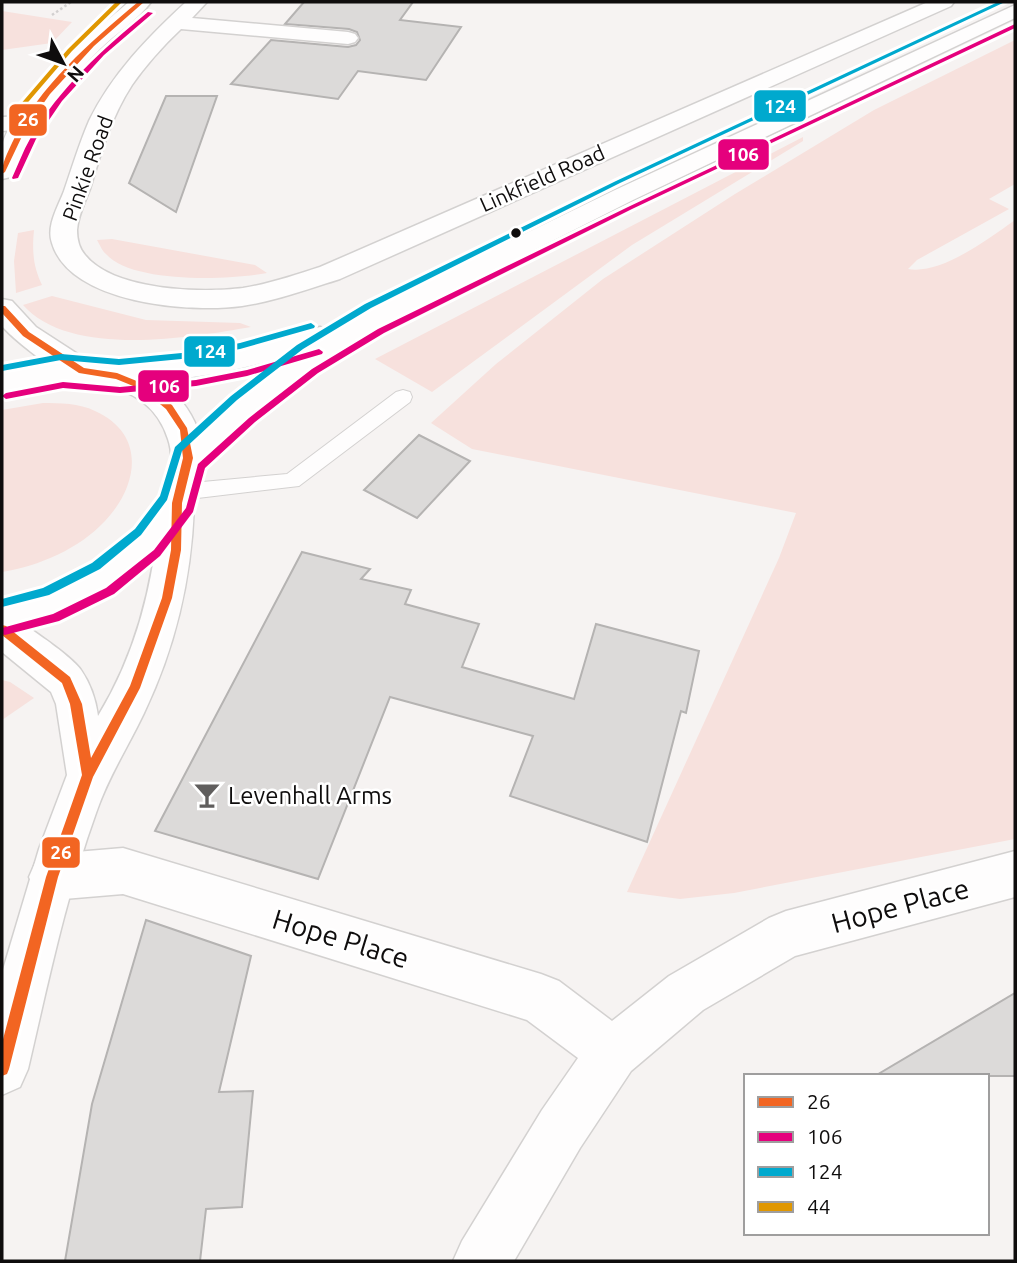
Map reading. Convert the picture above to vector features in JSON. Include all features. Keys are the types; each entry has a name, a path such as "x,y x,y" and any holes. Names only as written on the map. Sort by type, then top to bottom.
{"main road":[{"path":"2,172 26,123 64,76 108,29 141,2"},
{"name":"Pinkie Road","path":"128,289 97,278 81,267 70,255 64,242 65,223 92,145 114,97 175,22 197,2"},
{"name":"Linkfield Road","path":"128,289 173,297 232,298 279,289 330,273 944,2"},
{"name":"Linkfield Road","path":"188,458 243,409 307,359 374,318 624,195 1015,11"},
{"path":"175,22 348,38"},
{"path":"2,124 26,123"},
{"path":"2,308 26,334 82,371"},
{"name":"Linkfield Road","path":"117,376 192,369 274,353 374,318"},
{"path":"2,382 31,374 82,371 117,376 146,388 169,407 184,430 188,458 179,498 176,550 167,598 135,688 88,775 52,877 2,1069"},
{"path":"2,617 50,605 104,578 148,542 179,498"},
{"path":"2,629 66,680 76,704 88,775"},
{"name":"Hope Place","path":"52,877 124,871 541,999 612,1053"},
{"name":"Hope Place","path":"482,1261 561,1129 612,1053 686,993 786,935 1015,874"}],"lane":[{"path":"179,498 292,481 403,397"}],"path":[{"path":"52,15 71,2"}],"shaded area":[{"path":"2,11 72,22 52,43 2,50"},
{"path":"1015,40 1015,184 989,199 1009,209 917,260 908,269 935,267 949,261 1015,220 1015,839 734,893 680,899 627,892 779,558 796,513 472,449 431,423 496,364 603,279 735,194 874,110"},
{"path":"803,137 803,141 632,245 432,392 375,359"},
{"path":"34,230 34,258 42,285 16,293 14,261 18,233"},
{"path":"112,239 255,265 267,273 207,278 137,271 119,264 106,254 97,240"},
{"path":"52,296 146,320 240,323 251,327 164,339 99,338 70,332 44,322 23,305"},
{"path":"43,403 83,406 111,421 123,433 130,446 130,476 116,507 95,531 83,540 44,561 2,572 2,410"},
{"path":"2,680 10,682 34,698 2,720"}],"building":[{"path":"304,2 413,2 400,20 461,27 426,80 358,71 338,99 231,84 271,40 348,47 356,45 360,40 357,32 349,29 285,24"},
{"path":"166,96 217,96 176,212 129,183"},
{"path":"419,435 470,461 417,518 364,490"},
{"path":"302,552 370,569 361,579 411,590 405,604 479,624 462,667 574,699 596,624 699,651 686,713 681,711 647,842 510,796 533,736 390,697 318,879 155,831"},
{"path":"146,920 251,956 219,1092 253,1091 242,1207 206,1209 200,1261 65,1261 92,1104"},
{"path":"1015,993 1015,1076 878,1074"}],"transit line":[{"name":"44","path":"15,114 70,50 119,2"},
{"name":"26","path":"2,172 23,128 47,93 92,45 141,2"},
{"name":"124","path":"2,603 45,592 96,566 138,532 164,497 178,449 234,398 300,347 368,306 618,182 1002,2"},
{"name":"106","path":"15,178 33,139 73,84 102,54 150,13"},
{"name":"106","path":"5,631 55,618 110,591 157,553 190,509 201,466 252,420 315,371 381,331 630,208 1015,26"},
{"name":"26","path":"2,308 26,334 82,371 117,376 146,388 169,407 184,430 188,458 177,503 176,550 167,598 135,688 88,775 52,877 2,1069"},
{"name":"124","path":"2,368 61,357 119,362 192,355 240,346 311,326"},
{"name":"106","path":"6,396 63,385 120,390 196,383 247,373 319,352"},
{"name":"26","path":"2,629 66,680 76,704 88,775 78,803"}],"place":[{"name":"Levenhall Arms","path":"207,795"}]}
